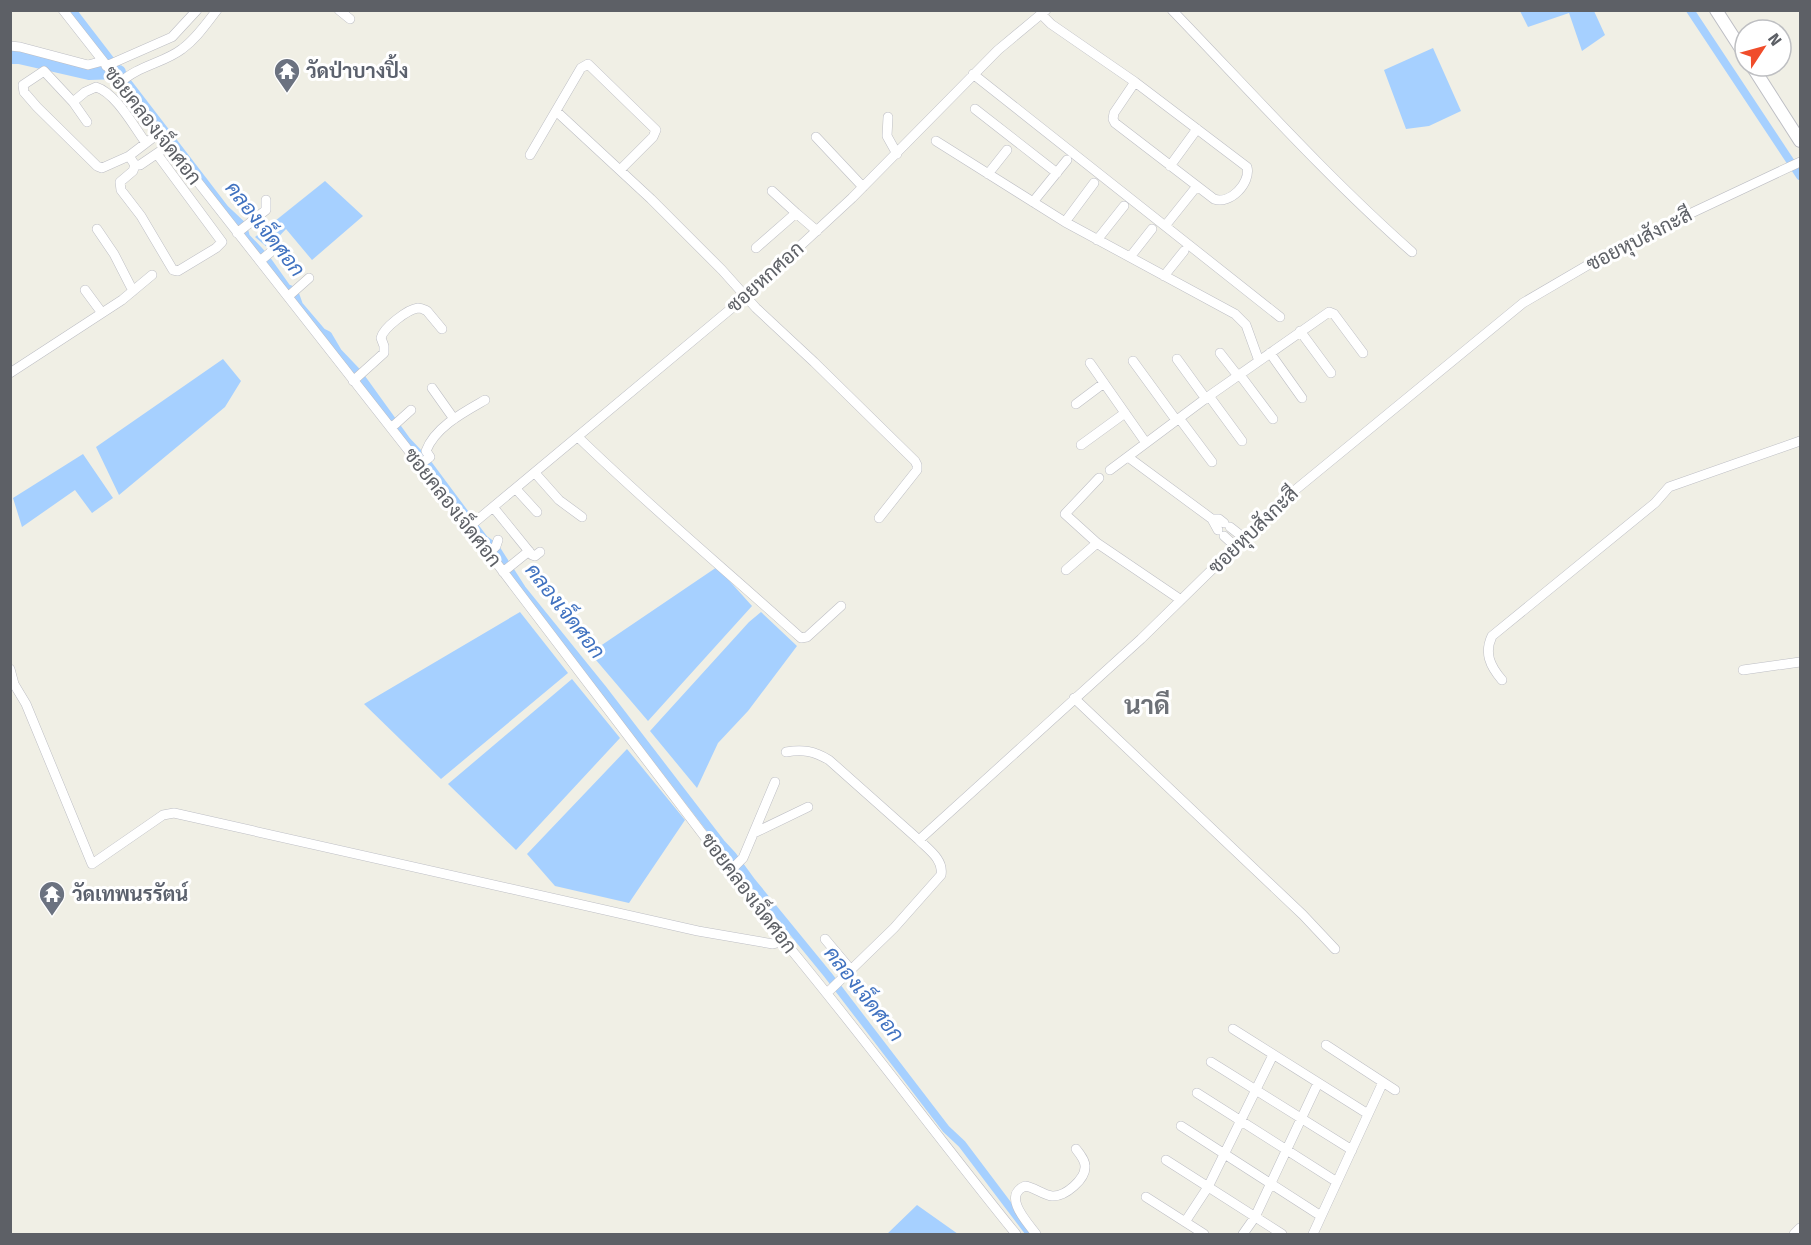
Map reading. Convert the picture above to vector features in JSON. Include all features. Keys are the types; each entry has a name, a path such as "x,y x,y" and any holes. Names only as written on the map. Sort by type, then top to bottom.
{"street":[{"name":"ซอยคลองเจ็ดศอก","path":"63,10 106,64 124,80 169,146 239,232 264,258 290,296 391,428 423,462 469,527 494,547 507,569 735,867 784,941 832,989 1016,1234"},
{"path":"10,46 88,65 106,64 172,37 197,10"},
{"path":"124,80 181,50 198,35 217,10"},
{"path":"339,10 350,20"},
{"path":"1172,10 1338,183 1381,226 1412,252"},
{"path":"1716,10 1733,36"},
{"path":"1046,17 1135,82 1246,167 1248,171 1246,178 1235,194 1225,201 1214,199 1115,123 1114,113 1135,82"},
{"name":"ซอยหกศอก","path":"469,527 497,512 520,494 539,478 578,437 750,302 817,231 978,78 1007,42 1046,17"},
{"path":"530,155 581,68 586,64 591,65 656,130 653,137 620,170"},
{"path":"87,122 73,102 44,71 23,85 24,92 37,107 97,166 108,167 129,156 159,133"},
{"path":"978,78 1280,317"},
{"path":"1760,78 1800,141"},
{"path":"73,102 85,92 96,87 104,89 146,144"},
{"path":"975,108 1057,172"},
{"path":"556,111 714,262 750,302 917,465 913,475 879,518"},
{"path":"888,117 887,136 897,154"},
{"path":"1170,165 1197,129"},
{"path":"816,137 862,187"},
{"path":"936,141 1065,222 1235,314 1248,330 1259,361"},
{"path":"135,165 140,165 169,146"},
{"path":"988,174 1007,150"},
{"path":"135,165 133,171 120,182 119,187 141,216 173,270 178,271 216,248 221,240 157,153"},
{"path":"129,156 135,165"},
{"path":"1033,202 1067,160"},
{"name":"ซอยหุบสังกะสี","path":"919,840 1078,702 1235,546 1310,477 1523,303 1617,248 1800,162"},
{"path":"1065,222 1094,183"},
{"path":"1165,226 1197,186"},
{"path":"772,191 817,231"},
{"path":"239,232 266,210 266,200"},
{"path":"1097,240 1124,206"},
{"path":"756,248 796,213"},
{"path":"97,229 114,254 132,291"},
{"path":"1130,257 1152,229"},
{"path":"264,258 278,246"},
{"path":"1164,276 1184,252"},
{"path":"10,373 102,313 152,274"},
{"path":"290,296 309,278"},
{"path":"84,290 102,313"},
{"path":"355,379 384,353 381,338 384,330 410,310 416,308 427,311 442,329"},
{"path":"1110,470 1326,313 1331,312 1363,352"},
{"path":"1300,331 1331,373"},
{"path":"1220,353 1273,419"},
{"path":"1270,353 1302,398"},
{"path":"1177,359 1242,441"},
{"path":"1133,361 1212,462"},
{"path":"1090,363 1146,443"},
{"path":"1076,404 1104,383"},
{"path":"432,388 454,419"},
{"path":"423,462 430,457 426,451 428,446 454,419 485,400"},
{"path":"391,428 411,410"},
{"path":"1081,445 1125,413"},
{"path":"578,437 649,504 726,569 801,638 807,638 841,606"},
{"path":"1502,680 1489,662 1487,646 1492,636 1655,503 1669,487 1800,441"},
{"path":"1128,457 1224,529 1244,538"},
{"path":"1099,477 1065,514 1097,543 1181,600"},
{"path":"539,478 559,500 582,517"},
{"path":"520,494 537,512"},
{"path":"497,512 529,551 535,556 540,552"},
{"path":"1224,529 1235,546"},
{"path":"1066,570 1097,543"},
{"path":"507,569 529,551"},
{"path":"1743,670 1800,662"},
{"path":"10,669 12,683 26,704 92,864 162,815 174,813 698,931 773,945 784,941"},
{"path":"1078,702 1303,915 1335,949"},
{"path":"786,752 802,749 817,753 829,760 919,840 942,866 941,875 894,928 832,989"},
{"path":"735,867 754,833 775,782"},
{"path":"754,833 808,807"},
{"path":"825,939 851,970"},
{"path":"1233,1029 1368,1114"},
{"path":"1326,1045 1395,1090"},
{"path":"1185,1222 1208,1187 1273,1055"},
{"path":"1211,1062 1352,1150"},
{"path":"1312,1234 1383,1082"},
{"path":"1243,1234 1255,1217 1318,1083"},
{"path":"1197,1093 1337,1182"},
{"path":"1181,1126 1321,1216"},
{"path":"1001,1215 1014,1205 1015,1197 1025,1185 1052,1196 1070,1189 1086,1168 1084,1160 1076,1149"},
{"path":"1166,1160 1282,1234"},
{"path":"1146,1197 1204,1234"},
{"path":"1014,1205 1036,1234"},
{"path":"1794,1234 1800,1228"}],"water":[{"path":"1520,11 1594,11 1605,35 1582,51 1569,13 1528,27"},
{"path":"1433,48 1461,111 1429,126 1406,129 1384,70"},
{"path":"325,181 363,216 312,260 286,229 268,248 255,237"},
{"path":"223,359 241,381 225,407 119,495 96,447"},
{"path":"83,454 113,498 92,513 75,490 22,527 13,498"},
{"path":"717,567 752,606 648,721 590,653"},
{"path":"520,612 568,673 441,779 364,704"},
{"path":"761,612 797,646 748,711 718,743 697,788 650,731 749,622"},
{"path":"572,679 620,738 516,850 448,784"},
{"path":"627,749 685,820 629,903 555,886 527,854"},
{"path":"917,1205 958,1234 887,1234"}],"waterway":[{"name":"คลองเจ็ดศอก","path":"72,10 225,209 243,226 246,237 265,257 287,288 294,291 299,305 322,332 328,335 338,352 358,373 407,441 425,460 484,539 495,547 522,589 602,688 721,843 828,975 946,1129 962,1144 1030,1234"},
{"path":"1690,10 1800,176"},
{"path":"10,57 89,73 119,72"}],"place":[{"name":"วัดป่าบางปิ้ง","path":"287,94"},
{"name":"วัดเทพนรรัตน์","path":"52,917"}],"district":[{"name":"นาดี","path":"1147,705"}]}
